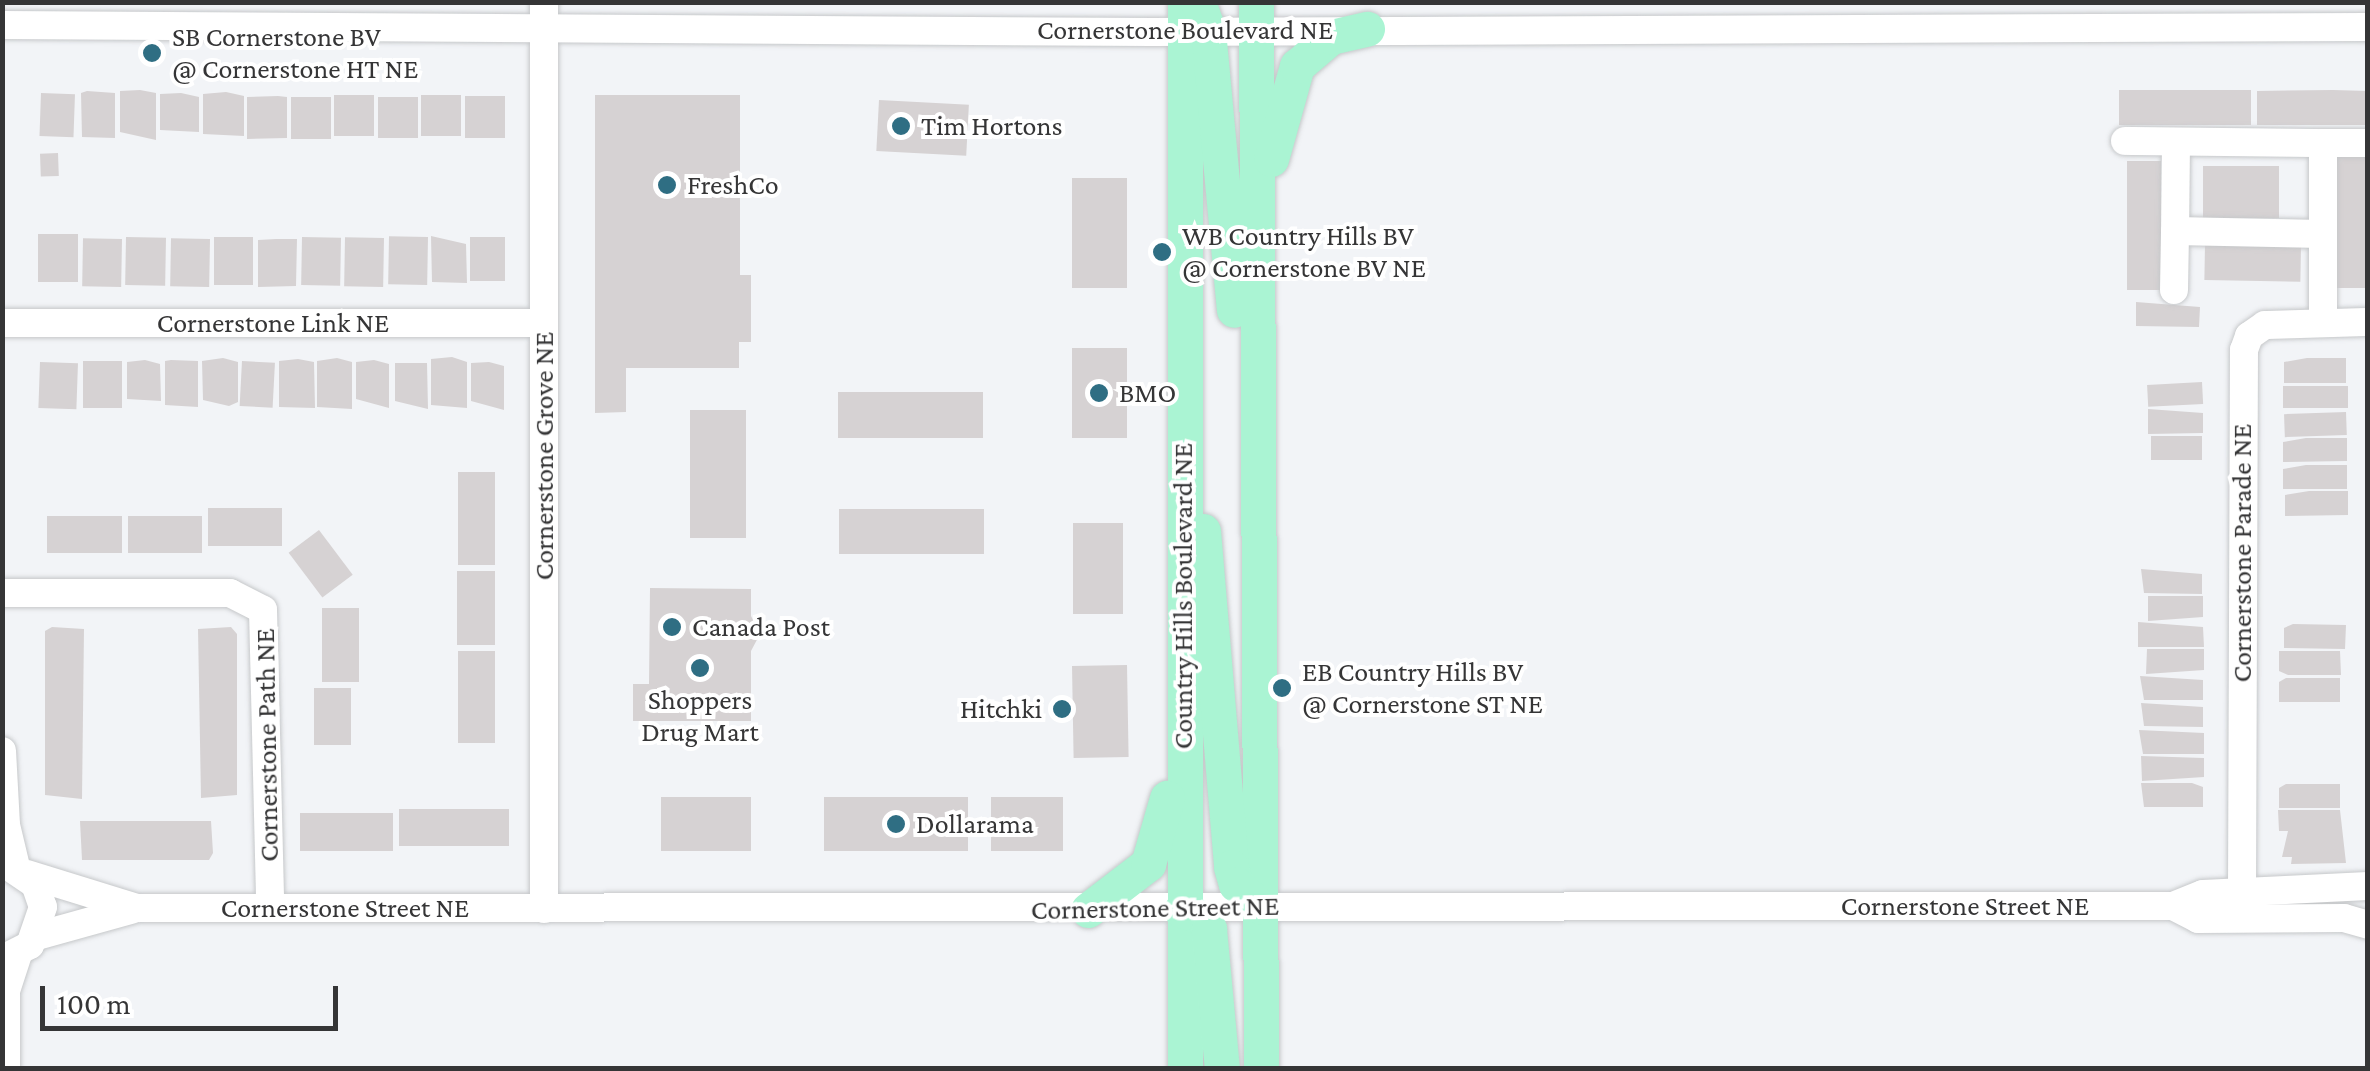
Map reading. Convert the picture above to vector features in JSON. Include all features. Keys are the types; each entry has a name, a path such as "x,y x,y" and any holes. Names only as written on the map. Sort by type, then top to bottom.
{"main road":[{"path":"1249,12 1261,1068"},
{"name":"Country Hills Boulevard NE","path":"1185,1068 1181,910 1183,376 1194,17"},
{"path":"1194,17 1256,535"},
{"path":"1254,248 1281,107 1296,66 1331,38 1367,29"},
{"path":"1183,376 1196,452 1231,867 1236,884 1260,906"},
{"path":"1088,910 1126,886 1154,856 1182,688"},
{"path":"1181,910 1204,918 1209,929 1222,1068"}],"street":[{"path":"822,2 823,32"},
{"name":"Cornerstone Boulevard NE","path":"2,24 544,15 823,32 1249,12 1367,29 1622,15 2368,27"},
{"name":"Cornerstone Grove NE","path":"544,15 544,909"},
{"path":"2125,141 2366,143"},
{"path":"2174,290 2176,142"},
{"path":"2323,143 2323,323"},
{"path":"2175,232 2323,234"},
{"name":"Cornerstone Parade NE","path":"2242,893 2244,350 2249,336 2265,325 2368,322"},
{"name":"Cornerstone Link NE","path":"2,323 544,323"},
{"name":"Cornerstone Path NE","path":"2,593 230,592 263,610 270,908"},
{"path":"2,751 6,825 15,868 43,908 19,950 6,991 6,1068"},
{"name":"Cornerstone Street NE","path":"15,868 137,908 1181,910 1260,906 2173,906"},
{"path":"2173,906 2203,894 2368,886"},
{"path":"2173,906 2198,919 2344,918 2368,924"},
{"name":"Cornerstone Street NE","path":"19,950 137,908"}],"building":[{"path":"2119,90 2251,90 2251,125 2119,125"},
{"path":"120,91 156,93 156,140 120,132"},
{"path":"2257,91 2368,91 2368,125 2257,125"},
{"path":"226,92 244,96 244,136 203,134 203,94"},
{"path":"41,93 75,94 73,137 39,136"},
{"path":"81,93 115,93 115,138 82,137"},
{"path":"160,94 199,97 199,132 160,130"},
{"path":"334,95 374,95 374,136 334,136"},
{"path":"421,95 461,95 461,136 421,136"},
{"name":"FreshCo","path":"595,95 740,95 740,275 751,275 751,342 739,342 739,368 626,368 626,412 595,413"},
{"path":"465,96 505,96 505,138 465,138"},
{"path":"247,97 287,97 287,138 247,139"},
{"path":"291,97 331,97 331,139 291,139"},
{"path":"378,97 418,97 418,138 378,138"},
{"path":"879,100 969,105 966,156 876,151"},
{"path":"58,153 59,176 41,177 40,154"},
{"path":"2335,155 2368,155 2368,288 2335,288"},
{"path":"2127,161 2161,161 2161,290 2127,290"},
{"path":"2203,166 2279,166 2279,218 2203,218"},
{"path":"1072,178 1127,178 1127,288 1072,288"},
{"path":"38,234 78,234 78,282 38,282"},
{"path":"389,236 428,237 427,285 388,284"},
{"path":"431,236 466,244 467,283 432,282"},
{"path":"126,237 166,238 165,286 125,285"},
{"path":"214,237 253,237 253,285 214,285"},
{"path":"302,237 341,238 340,286 301,285"},
{"path":"345,237 384,238 383,287 344,286"},
{"path":"470,237 505,237 505,281 470,281"},
{"path":"83,238 122,239 121,287 82,286"},
{"path":"171,238 210,239 209,287 170,286"},
{"path":"297,239 296,286 258,287 258,240"},
{"path":"2205,244 2301,246 2300,282 2204,280"},
{"path":"2136,302 2200,307 2199,327 2136,326"},
{"name":"BMO","path":"1072,348 1127,348 1127,438 1072,438"},
{"path":"452,357 467,362 467,408 431,405 431,359"},
{"path":"223,358 238,362 238,402 229,406 203,400 202,361"},
{"path":"337,358 352,362 352,409 317,407 317,361"},
{"path":"2346,358 2346,383 2284,383 2284,362"},
{"path":"145,360 160,364 161,401 127,399 127,362"},
{"path":"374,360 389,364 389,408 356,399 356,362"},
{"path":"83,361 122,361 122,408 83,408"},
{"path":"165,361 198,361 198,407 165,405"},
{"path":"242,361 275,363 273,408 240,406"},
{"path":"279,361 314,362 315,408 279,407"},
{"path":"40,362 78,363 76,409 38,408"},
{"path":"395,363 427,363 428,409 395,401"},
{"path":"471,363 504,366 504,410 471,401"},
{"path":"2202,382 2203,404 2148,407 2147,385"},
{"path":"2283,386 2348,386 2348,408 2283,408"},
{"path":"838,392 983,392 983,438 838,438"},
{"path":"2148,409 2203,413 2203,433 2148,434"},
{"path":"690,410 746,410 746,538 690,538"},
{"path":"2346,412 2347,435 2285,437 2284,414"},
{"path":"2151,436 2202,436 2202,460 2151,460"},
{"path":"2347,438 2347,461 2283,462 2283,442"},
{"path":"2347,465 2347,489 2283,489 2283,469"},
{"path":"458,472 495,472 495,565 458,565"},
{"path":"2348,491 2348,515 2285,516 2285,495"},
{"path":"208,508 282,508 282,546 208,546"},
{"path":"839,509 984,509 984,554 839,554"},
{"path":"47,516 122,516 122,553 47,553"},
{"path":"128,516 202,516 202,553 128,553"},
{"path":"1073,523 1123,523 1123,614 1073,614"},
{"path":"319,530 353,575 322,598 289,553"},
{"path":"2141,569 2202,574 2202,594 2144,593"},
{"path":"457,571 495,571 495,645 457,645"},
{"name":"Shoppers Drug Mart","path":"650,588 751,589 751,616 760,634 751,651 751,721 633,721 633,684 649,684"},
{"path":"2148,596 2203,596 2203,617 2148,621"},
{"path":"322,608 359,608 359,682 322,682"},
{"path":"2138,622 2203,627 2204,647 2138,647"},
{"path":"2293,624 2346,625 2345,649 2284,648 2284,628"},
{"path":"52,627 84,629 82,799 45,795 45,631"},
{"path":"231,627 237,634 237,795 201,798 198,629"},
{"path":"2147,649 2204,649 2204,670 2146,674"},
{"path":"458,651 495,651 495,743 458,743"},
{"path":"2279,651 2340,651 2341,675 2288,675 2279,671"},
{"path":"1127,665 1129,757 1074,758 1072,666"},
{"path":"2140,676 2203,680 2203,700 2144,700"},
{"path":"2286,678 2340,678 2340,702 2279,702 2279,682"},
{"path":"314,688 351,688 351,745 314,745"},
{"path":"2141,703 2203,707 2203,727 2144,726"},
{"path":"2139,730 2204,733 2204,754 2143,754"},
{"path":"2141,756 2204,758 2204,777 2142,781"},
{"path":"2141,783 2192,783 2203,787 2203,807 2144,807"},
{"path":"2286,784 2340,784 2340,808 2279,808 2279,788"},
{"path":"661,797 751,797 751,851 661,851"},
{"name":"Dollarama","path":"824,797 968,797 968,851 824,851"},
{"path":"991,797 1063,797 1063,851 991,851"},
{"path":"399,809 509,809 509,846 399,846"},
{"path":"2278,810 2340,810 2346,863 2291,864 2292,857 2282,857 2288,831 2279,831"},
{"path":"300,813 393,813 393,851 300,851"},
{"path":"80,821 211,821 213,853 209,860 82,860"}],"place":[{"name":"SB Cornerstone BV @ Cornerstone HT NE","path":"152,53"},
{"name":"Tim Hortons","path":"901,126"},
{"name":"FreshCo","path":"667,185"},
{"name":"WB Country Hills BV @ Cornerstone BV NE","path":"1162,252"},
{"name":"BMO","path":"1099,393"},
{"name":"Canada Post","path":"672,627"},
{"name":"Shoppers Drug Mart","path":"700,668"},
{"name":"EB Country Hills BV @ Cornerstone ST NE","path":"1282,688"},
{"name":"Hitchki","path":"1062,709"},
{"name":"Dollarama","path":"896,824"}]}
